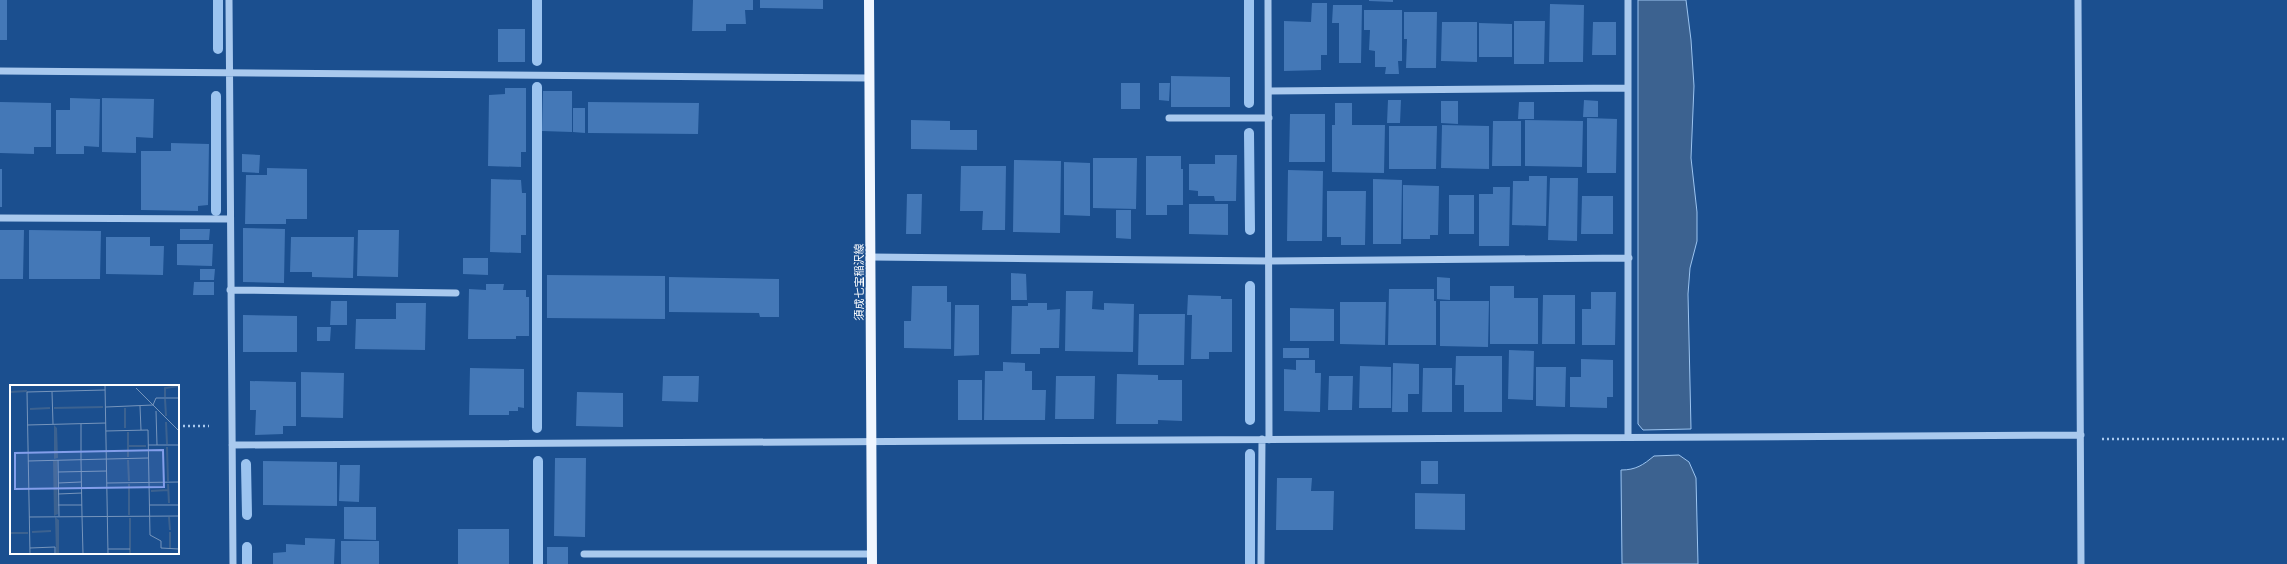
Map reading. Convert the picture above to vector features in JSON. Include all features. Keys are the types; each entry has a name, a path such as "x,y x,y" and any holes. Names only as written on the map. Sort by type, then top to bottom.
{"main road":[{"name":"須成七宝稲沢線","path":"869,0 872,559"}],"street":[{"path":"229,0 233,564"},
{"path":"1261,564 1269,261 1268,0"},
{"path":"1628,0 1628,437"},
{"path":"2078,0 2081,564"},
{"path":"0,71 869,78"},
{"path":"1269,91 1628,88"},
{"path":"1169,118 1269,118"},
{"path":"0,218 230,219"},
{"path":"871,256 1269,261 1629,258"},
{"path":"230,290 456,293"},
{"path":"232,445 871,443 1628,437 2081,437"},
{"path":"584,554 872,559"}],"path":[{"path":"179,426 232,426"},
{"path":"2081,437 2287,440"}],"water":[{"path":"1638,0 1686,0 1691,40 1694,86 1691,158 1697,212 1697,241 1690,268 1688,294 1691,429 1643,430 1638,424"},
{"path":"1679,455 1689,462 1696,478 1698,564 1622,564 1621,470 1639,466 1654,456"}],"building":[{"path":"0,0 7,0 7,40 0,40"},
{"path":"693,0 753,0 753,10 745,10 746,24 726,24 726,31 692,31"},
{"path":"760,0 823,0 823,9 760,8"},
{"path":"1393,0 1393,2 1369,1"},
{"path":"1312,3 1327,3 1327,55 1321,55 1321,70 1284,71 1284,21 1311,22"},
{"path":"1550,4 1584,5 1583,62 1549,62"},
{"path":"1333,5 1362,5 1361,63 1339,63 1339,23 1332,23"},
{"path":"1364,10 1402,10 1402,61 1398,61 1399,74 1385,74 1386,67 1375,67 1375,51 1369,50 1370,30 1364,30"},
{"path":"1404,12 1437,12 1436,68 1406,68 1407,39 1404,39"},
{"path":"1514,21 1545,21 1544,64 1514,64"},
{"path":"1442,22 1477,22 1477,62 1441,61"},
{"path":"1593,22 1616,22 1616,55 1592,55"},
{"path":"1479,23 1512,24 1512,57 1479,57"},
{"path":"498,29 525,29 525,62 498,62"},
{"path":"1171,76 1230,77 1230,107 1171,107"},
{"path":"1121,83 1140,83 1140,109 1121,109"},
{"path":"1159,83 1170,83 1169,101 1159,100"},
{"path":"505,88 526,88 526,152 521,152 521,167 488,166 489,95 505,94"},
{"path":"543,91 572,91 572,132 542,131"},
{"path":"70,98 100,99 99,147 84,146 84,154 56,154 56,110 70,110"},
{"path":"102,98 154,99 153,138 136,137 136,153 102,152"},
{"path":"1388,100 1401,100 1400,123 1387,123"},
{"path":"1584,100 1598,101 1598,117 1583,117"},
{"path":"1441,101 1458,101 1458,124 1441,123"},
{"path":"0,102 51,103 51,147 34,147 34,154 0,153"},
{"path":"588,102 699,103 698,134 588,133"},
{"path":"1519,102 1534,102 1534,119 1518,119"},
{"path":"1335,103 1352,103 1352,125 1385,125 1384,173 1332,172 1332,125 1335,125"},
{"path":"573,108 585,108 585,133 573,132"},
{"path":"1290,114 1325,114 1325,162 1289,162"},
{"path":"1587,118 1617,119 1616,173 1587,173"},
{"path":"911,120 950,121 950,130 977,130 977,150 911,149"},
{"path":"1525,120 1583,121 1582,167 1525,166"},
{"path":"1493,121 1521,121 1521,166 1492,166"},
{"path":"1442,125 1489,126 1489,169 1441,168"},
{"path":"1389,126 1437,126 1436,169 1389,169"},
{"path":"171,143 209,144 208,205 198,206 198,211 141,210 141,151 171,151"},
{"path":"242,154 260,155 259,173 242,172"},
{"path":"1215,155 1237,155 1236,201 1215,201 1214,196 1198,196 1198,191 1189,190 1189,164 1215,164"},
{"path":"1146,156 1181,156 1181,169 1183,169 1183,205 1167,205 1167,215 1146,215"},
{"path":"1093,158 1137,158 1136,209 1093,208"},
{"path":"1014,160 1061,161 1060,233 1013,232"},
{"path":"1064,162 1090,163 1090,216 1064,215"},
{"path":"961,166 1006,166 1005,230 982,230 983,211 960,211"},
{"path":"267,168 307,169 307,219 286,219 286,224 245,224 246,175 267,175"},
{"path":"0,169 2,169 2,207 0,207"},
{"path":"1288,170 1323,171 1322,241 1287,241"},
{"path":"1529,176 1547,176 1546,226 1512,225 1513,181 1529,181"},
{"path":"1550,178 1578,178 1577,241 1548,240"},
{"path":"491,179 521,180 522,193 526,193 526,235 521,235 521,253 490,252"},
{"path":"1373,179 1402,180 1401,244 1373,244"},
{"path":"1403,185 1439,186 1438,235 1430,235 1430,239 1403,239"},
{"path":"1493,187 1510,187 1509,246 1479,246 1479,194 1493,194"},
{"path":"1327,191 1366,191 1365,245 1341,245 1341,237 1327,237"},
{"path":"907,194 922,194 921,234 906,234"},
{"path":"1449,195 1474,195 1474,234 1449,234"},
{"path":"1582,196 1613,196 1613,234 1581,234"},
{"path":"1189,204 1228,204 1228,235 1189,234"},
{"path":"1116,210 1131,210 1131,239 1116,238"},
{"path":"243,228 285,229 284,283 243,282"},
{"path":"180,229 210,229 209,240 180,240"},
{"path":"0,230 24,230 23,279 0,279"},
{"path":"29,230 101,231 100,279 29,279"},
{"path":"358,230 399,230 398,277 357,276"},
{"path":"106,237 150,237 150,246 164,246 163,275 106,274"},
{"path":"291,237 354,237 353,278 312,277 312,272 290,272"},
{"path":"177,244 213,244 212,266 177,265"},
{"path":"463,258 488,258 488,275 463,274"},
{"path":"200,269 215,269 214,280 200,280"},
{"path":"1011,273 1026,274 1027,300 1011,300"},
{"path":"547,275 665,276 665,319 547,318"},
{"path":"669,277 779,279 779,317 760,317 759,313 669,312"},
{"path":"1437,277 1450,278 1450,300 1437,299"},
{"path":"194,282 214,282 214,295 193,295"},
{"path":"486,284 504,284 503,290 526,290 526,297 529,297 529,336 516,336 516,339 468,339 469,289 486,290"},
{"path":"912,286 947,286 947,302 951,302 951,349 904,348 904,321 911,321"},
{"path":"1490,286 1514,286 1514,298 1538,298 1538,344 1490,344"},
{"path":"1389,289 1434,289 1434,301 1436,301 1436,345 1388,345"},
{"path":"1066,291 1093,291 1092,309 1104,310 1104,303 1134,304 1133,352 1065,351"},
{"path":"1591,292 1616,292 1615,345 1582,345 1582,309 1591,309"},
{"path":"1188,295 1221,296 1221,299 1232,299 1232,352 1209,352 1209,359 1191,359 1192,315 1187,315"},
{"path":"1543,295 1575,295 1575,344 1542,344"},
{"path":"331,301 347,301 347,325 330,325"},
{"path":"1440,301 1489,301 1488,347 1440,346"},
{"path":"1340,302 1386,302 1385,345 1340,344"},
{"path":"396,303 426,303 425,350 355,349 356,319 396,319"},
{"path":"1028,303 1047,303 1047,310 1060,309 1059,348 1040,348 1040,354 1011,354 1012,306 1028,306"},
{"path":"955,305 979,305 979,355 954,356"},
{"path":"1290,308 1334,309 1334,341 1290,341"},
{"path":"1139,314 1185,314 1184,365 1138,365"},
{"path":"243,315 297,316 297,352 243,352"},
{"path":"317,327 331,327 330,341 317,341"},
{"path":"1283,348 1309,348 1309,358 1283,358"},
{"path":"1509,350 1534,351 1533,400 1508,399"},
{"path":"1456,356 1502,356 1502,412 1464,412 1464,385 1455,385"},
{"path":"1581,359 1613,360 1613,397 1607,397 1607,408 1570,407 1570,377 1581,377"},
{"path":"1296,360 1315,360 1315,373 1321,373 1320,412 1284,411 1284,369 1296,370"},
{"path":"1003,362 1025,363 1025,371 1032,371 1032,390 1046,390 1045,420 984,420 985,371 1003,371"},
{"path":"1393,363 1419,364 1419,394 1408,394 1408,412 1392,412"},
{"path":"1360,366 1391,367 1391,408 1359,408"},
{"path":"1536,367 1566,367 1565,407 1536,406"},
{"path":"470,368 524,369 524,408 518,407 518,411 509,411 509,415 469,415"},
{"path":"1423,368 1452,368 1452,412 1422,412"},
{"path":"301,372 344,373 343,418 301,417"},
{"path":"1117,374 1158,375 1158,380 1182,380 1182,421 1158,420 1158,424 1116,424"},
{"path":"663,376 699,376 698,402 662,401"},
{"path":"1056,376 1095,376 1094,419 1055,419"},
{"path":"1329,376 1353,376 1352,410 1328,410"},
{"path":"958,380 982,380 982,420 958,420"},
{"path":"250,381 296,382 296,426 283,426 283,434 255,435 256,410 250,410"},
{"path":"577,392 623,393 623,427 576,426"},
{"path":"555,458 586,458 585,537 554,536"},
{"path":"263,461 337,462 337,506 263,505"},
{"path":"1421,461 1438,461 1438,484 1421,484"},
{"path":"340,465 360,465 359,502 339,501"},
{"path":"1277,478 1312,478 1311,491 1334,491 1333,530 1276,530"},
{"path":"1415,493 1465,494 1465,530 1415,529"},
{"path":"344,507 376,507 376,540 344,539"},
{"path":"458,529 509,529 509,564 458,564"},
{"path":"305,538 335,539 334,564 273,564 273,553 286,552 286,544 305,545"},
{"path":"341,541 379,541 379,564 341,564"},
{"path":"547,547 568,547 568,564 547,564"}],"waterway":[{"path":"218,0 218,49"},
{"path":"537,0 537,61"},
{"path":"1249,0 1249,103"},
{"path":"537,87 537,428"},
{"path":"216,96 216,211"},
{"path":"1249,133 1250,230"},
{"path":"1250,286 1250,420"},
{"path":"1250,454 1250,564"},
{"path":"538,461 538,564"},
{"path":"246,464 247,515"},
{"path":"247,547 247,564"}]}
